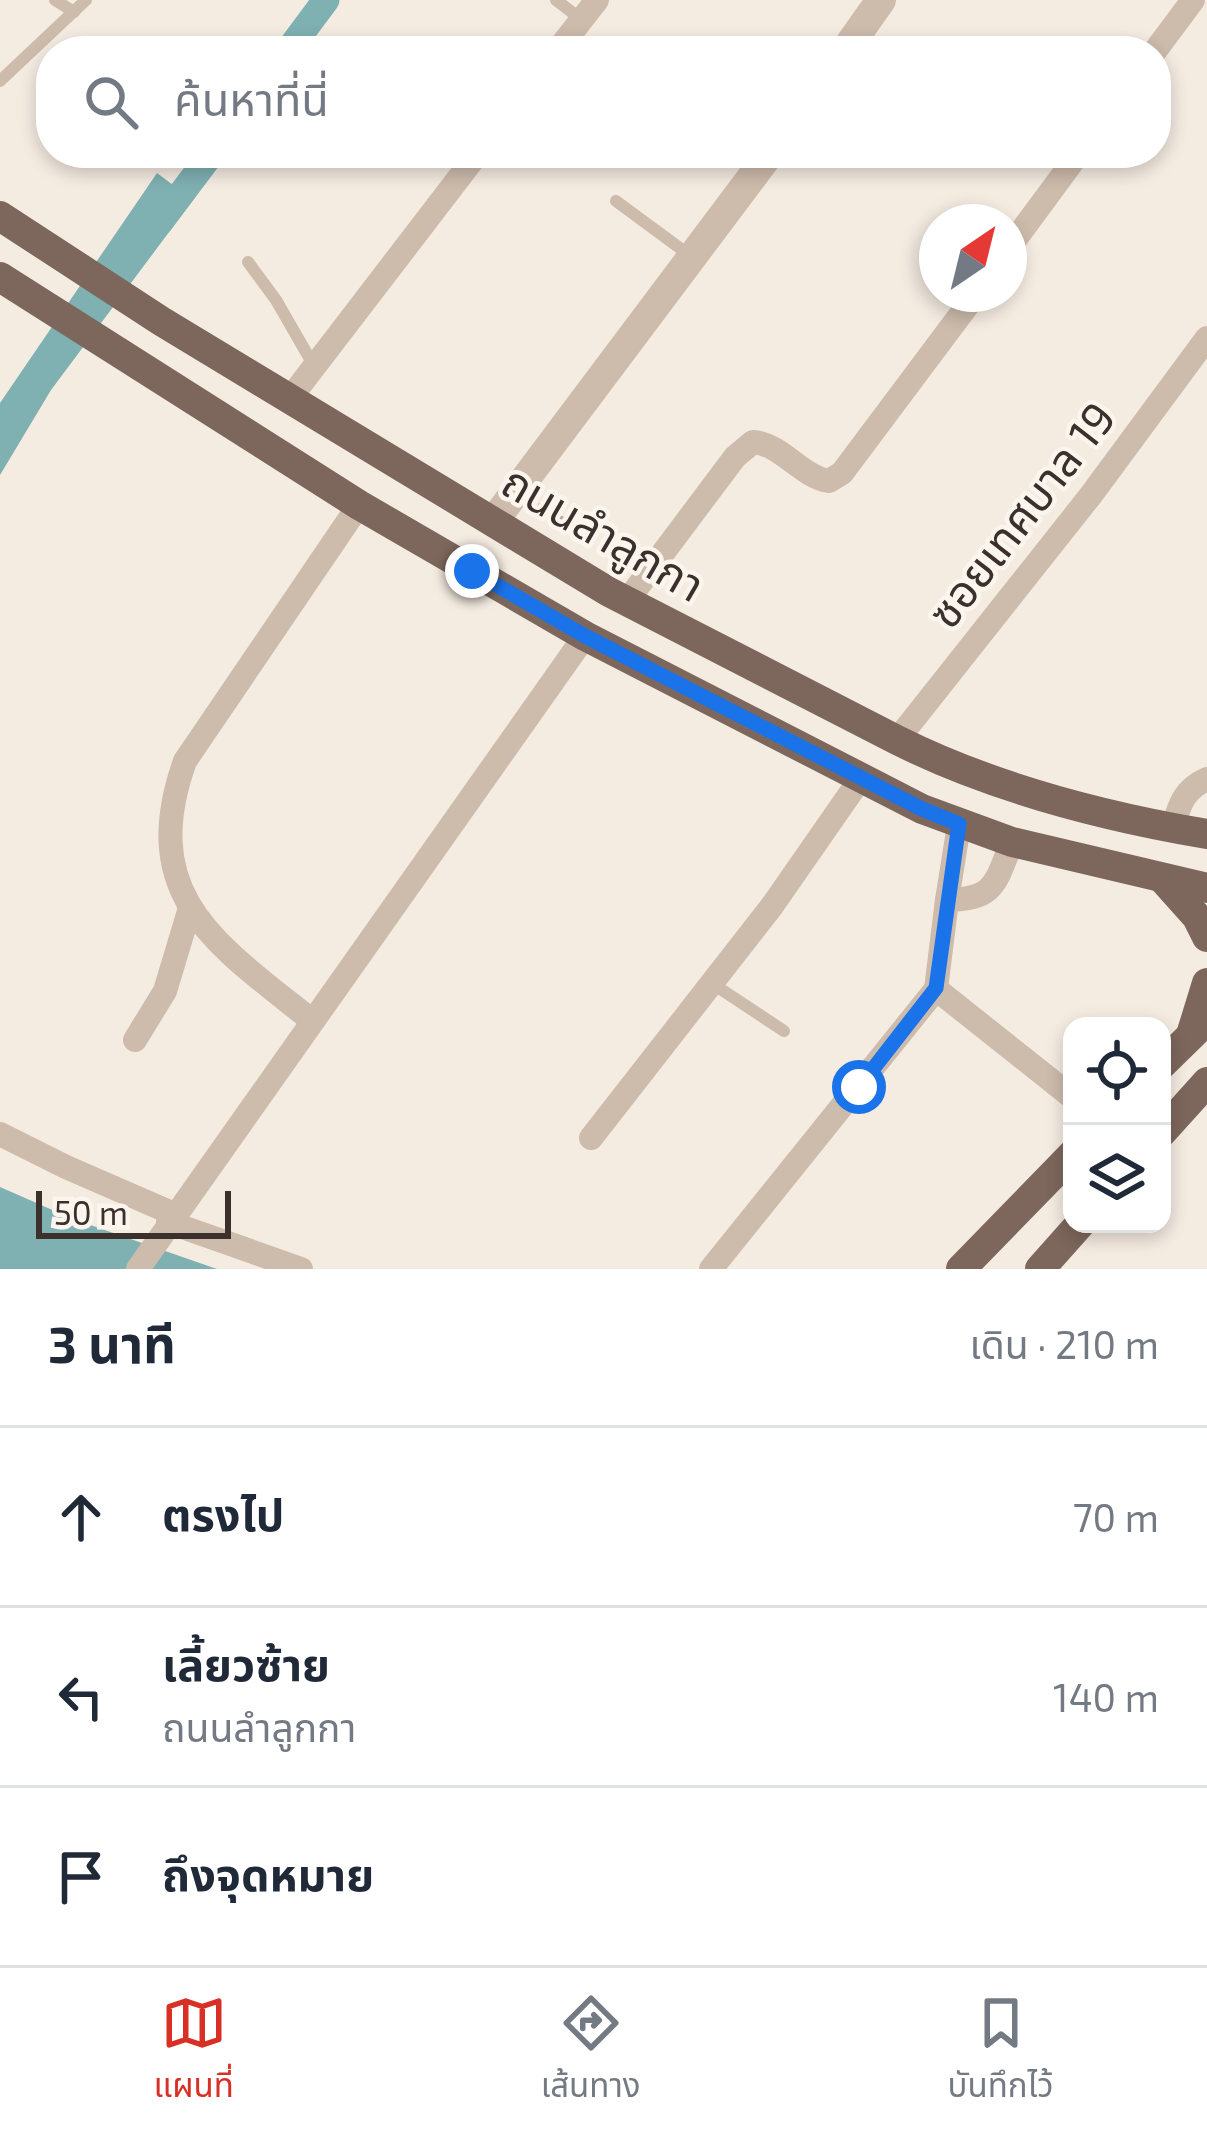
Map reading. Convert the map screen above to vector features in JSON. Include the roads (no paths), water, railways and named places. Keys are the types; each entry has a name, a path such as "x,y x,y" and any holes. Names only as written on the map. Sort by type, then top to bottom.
{"main road":[{"name":"ถนนลำลูกกา","path":"0,215 161,321 627,601 897,740 941,762 1066,802 1207,834"},
{"path":"2,278 359,505 585,636 861,778 959,824 1012,842 1207,888"},
{"path":"1163,879 1197,917 1207,937"},
{"path":"1171,1055 1199,1028 1207,983"},
{"path":"1168,1125 1207,1082"},
{"path":"961,1269 1063,1164"},
{"path":"1040,1269 1072,1233"}],"street":[{"path":"856,36 881,0"},
{"path":"1166,36 1193,0"},
{"path":"569,36 589,10"},
{"path":"290,397 466,168"},
{"path":"493,522 759,168"},
{"path":"1027,224 1068,168"},
{"path":"627,601 753,442 764,443 818,479 829,481 842,473 963,312"},
{"name":"ซอยเทศบาล 19","path":"897,740 1091,495 1207,338"},
{"path":"311,1020 244,966 190,908 173,878 168,840 172,798 185,761 359,505"},
{"path":"138,1269 585,636"},
{"path":"591,1138 713,984 861,778"},
{"path":"1173,828 1180,803 1192,786 1207,779"},
{"path":"711,1269 936,988 959,824"},
{"path":"947,900 987,894 1012,842"},
{"path":"135,1040 165,991 190,908"},
{"path":"936,988 1063,1090"},
{"path":"0,1134 167,1223 301,1269"}],"lane":[{"path":"55,0 74,12"},
{"path":"48,36 86,0"},
{"path":"556,0 589,10"},
{"path":"0,81 36,47"},
{"path":"616,201 692,257"},
{"path":"248,262 314,366"},
{"path":"713,984 784,1031"}],"water":[{"path":"157,173 193,200 51,390 0,475 0,403"},
{"path":"0,1187 73,1219 217,1269 0,1269"}],"waterway":[{"path":"299,36 326,0"},
{"path":"160,222 201,168"}]}
